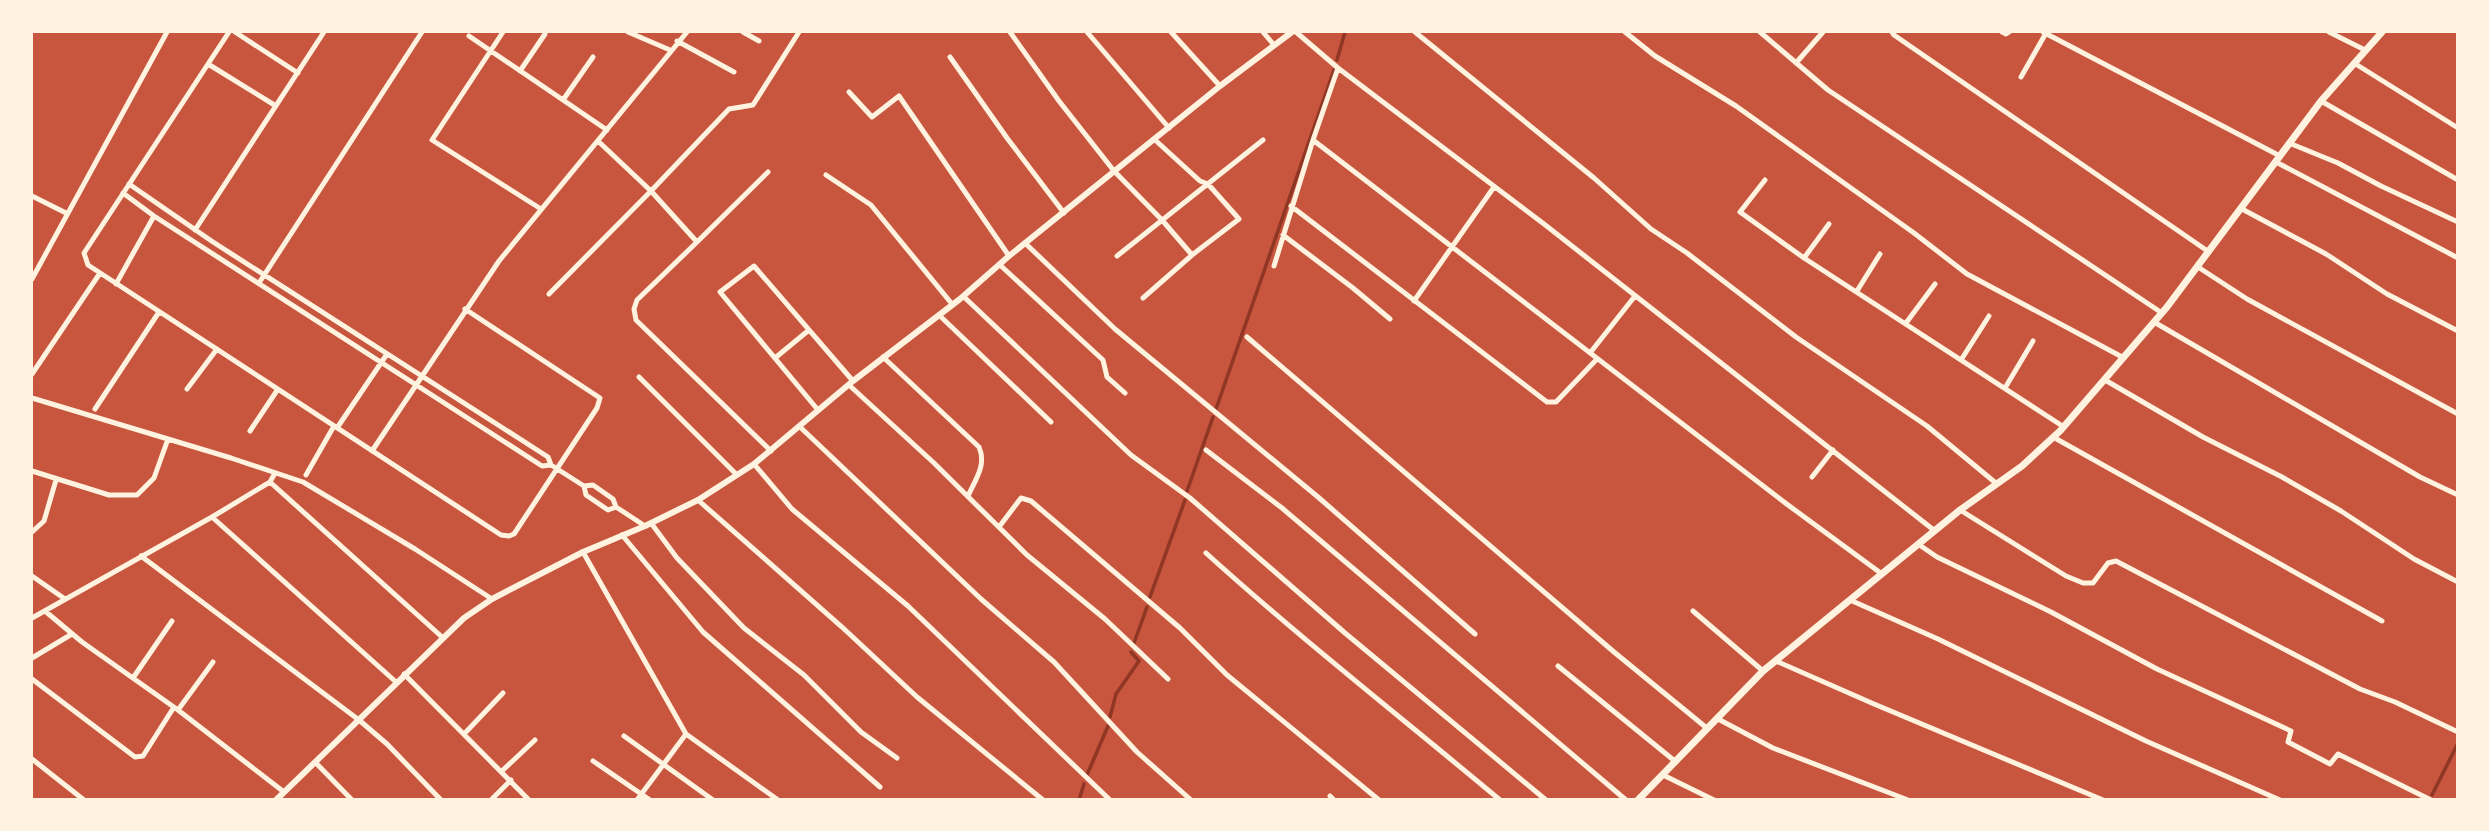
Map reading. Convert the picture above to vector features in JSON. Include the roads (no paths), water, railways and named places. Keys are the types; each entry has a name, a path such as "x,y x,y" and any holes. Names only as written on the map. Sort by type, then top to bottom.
{"main road":[{"path":"1638,800 1763,671 2064,427 2162,313 2321,101 2382,32"}],"street":[{"path":"32,279 34,267 167,32"},
{"path":"229,32 84,253 88,265 500,535 509,537 514,534 553,467 597,408 600,398 465,309"},
{"path":"235,32 298,73"},
{"path":"195,230 324,32"},
{"path":"259,283 422,32"},
{"path":"503,32 432,141 541,209"},
{"path":"628,32 670,50"},
{"path":"372,451 499,261 687,32"},
{"path":"743,32 759,41"},
{"path":"549,294 729,109 753,105 799,32"},
{"path":"1010,32 1059,102 1114,171 1192,255"},
{"path":"1087,32 1169,128"},
{"path":"1171,32 1220,86"},
{"path":"1263,32 1274,45"},
{"path":"276,800 464,618 492,599 583,552 648,525 698,500 754,464 1220,86 1294,32 1935,531"},
{"path":"1415,32 1594,178 1651,229 1666,237 1796,337 1927,426 1997,484"},
{"path":"1625,32 1655,56 1736,106 1967,274 2124,358"},
{"path":"1760,32 1828,90 2162,313"},
{"path":"1796,63 1823,32"},
{"path":"2002,32 2009,32"},
{"path":"2021,77 2044,32 2458,258"},
{"path":"2329,32 2365,50"},
{"path":"520,71 545,34"},
{"path":"1893,34 2209,252"},
{"path":"469,36 607,130"},
{"path":"677,41 734,72"},
{"path":"563,100 593,57"},
{"path":"950,57 1064,213"},
{"path":"2354,62 2458,128"},
{"path":"208,64 276,106"},
{"path":"1274,266 1291,206 1338,68"},
{"path":"849,92 872,117 898,96 1009,256"},
{"path":"2321,101 2458,180"},
{"path":"1143,298 1238,219 1208,184 1200,181 1154,139"},
{"path":"1116,256 1263,140"},
{"path":"598,141 651,191 697,242"},
{"path":"1313,141 1882,574"},
{"path":"2289,143 2339,163 2458,222"},
{"path":"768,172 637,300 634,309 636,320 771,451"},
{"path":"825,175 870,205 952,304"},
{"path":"1765,180 1740,212 1804,258 2064,427"},
{"path":"129,184 195,230 548,457 553,467"},
{"path":"1414,301 1494,187"},
{"path":"123,193 542,466 553,467 584,486 593,485 613,499 616,507 648,525 744,628 804,675 861,732 897,758"},
{"path":"32,196 66,214"},
{"path":"1291,206 1552,403 1563,396 1597,359"},
{"path":"2242,209 2326,254 2387,294 2458,331"},
{"path":"116,284 154,215"},
{"path":"167,224 173,215"},
{"path":"1804,258 1829,224"},
{"path":"1283,235 1391,319"},
{"path":"1026,243 1115,329 1318,497 1475,634"},
{"path":"1857,291 1880,254"},
{"path":"1000,265 1103,360 1107,377 1125,393"},
{"path":"818,410 720,292 754,266 851,383 1027,555 1105,619 1168,679"},
{"path":"2198,267 2247,299 2458,414"},
{"path":"32,374 100,273"},
{"path":"1906,323 1935,284"},
{"path":"963,296 1131,455 1190,498 1336,625 1546,800"},
{"path":"1590,354 1635,296"},
{"path":"95,409 159,312"},
{"path":"320,323 324,313"},
{"path":"939,315 1051,422"},
{"path":"1961,360 1989,316"},
{"path":"2154,322 2408,470 2458,495"},
{"path":"775,358 809,330"},
{"path":"1247,337 1594,635 1708,729"},
{"path":"2005,388 2033,341"},
{"path":"187,389 217,349"},
{"path":"306,475 387,354"},
{"path":"883,357 979,447 982,465 968,496"},
{"path":"639,377 737,475"},
{"path":"2105,380 2203,437 2282,477 2341,511 2414,559 2458,582"},
{"path":"250,431 278,389"},
{"path":"32,398 303,482 492,599"},
{"path":"799,426 981,600 1054,662 1137,752 1191,800"},
{"path":"2053,437 2382,621"},
{"path":"32,471 109,495 137,495 154,478 168,439"},
{"path":"1206,450 1282,508 1626,800"},
{"path":"1812,477 1833,450"},
{"path":"754,464 792,509 908,606 1110,800"},
{"path":"32,618 212,517 270,482 275,473"},
{"path":"32,532 44,521 56,480"},
{"path":"270,482 442,637"},
{"path":"584,486 586,495 608,510 616,507"},
{"path":"598,503 604,493"},
{"path":"999,527 1021,498 1031,501 1180,628 1227,675 1378,800"},
{"path":"698,500 842,626 917,697 1043,800"},
{"path":"1960,510 2066,576 2093,583 2108,562 2116,561 2360,689 2396,702 2458,732"},
{"path":"212,517 396,682"},
{"path":"622,535 703,632 880,786"},
{"path":"1918,544 1937,557 2051,612 2157,669 2291,731 2288,742 2330,764 2338,754 2431,800"},
{"path":"583,552 686,734 778,800"},
{"path":"1206,553 1339,669 1500,800"},
{"path":"141,556 359,720 387,744 440,800"},
{"path":"32,576 65,599"},
{"path":"1850,600 1938,639 2146,741 2280,800"},
{"path":"45,611 284,792"},
{"path":"1693,611 1763,671"},
{"path":"133,678 172,621"},
{"path":"32,658 72,634"},
{"path":"1776,661 2103,800"},
{"path":"32,679 135,757 144,756 213,662"},
{"path":"1558,666 1676,762"},
{"path":"404,674 529,800"},
{"path":"465,733 503,693"},
{"path":"1718,719 1773,748 1908,800"},
{"path":"637,800 686,734"},
{"path":"624,736 713,800"},
{"path":"503,771 535,740"},
{"path":"32,759 84,800"},
{"path":"593,761 650,800"},
{"path":"315,762 352,800"},
{"path":"1663,775 1714,800"},
{"path":"491,800 511,780"}],"waterway":[{"path":"1337,60 1345,32"},
{"path":"1216,409 1334,70"},
{"path":"1187,491 1213,417"},
{"path":"1150,597 1185,500"},
{"path":"1134,643 1147,607"},
{"path":"1110,717 1116,694 1139,661 1131,652"},
{"path":"1087,775 1108,726"},
{"path":"2432,795 2458,743"},
{"path":"1079,800 1084,784"}]}
